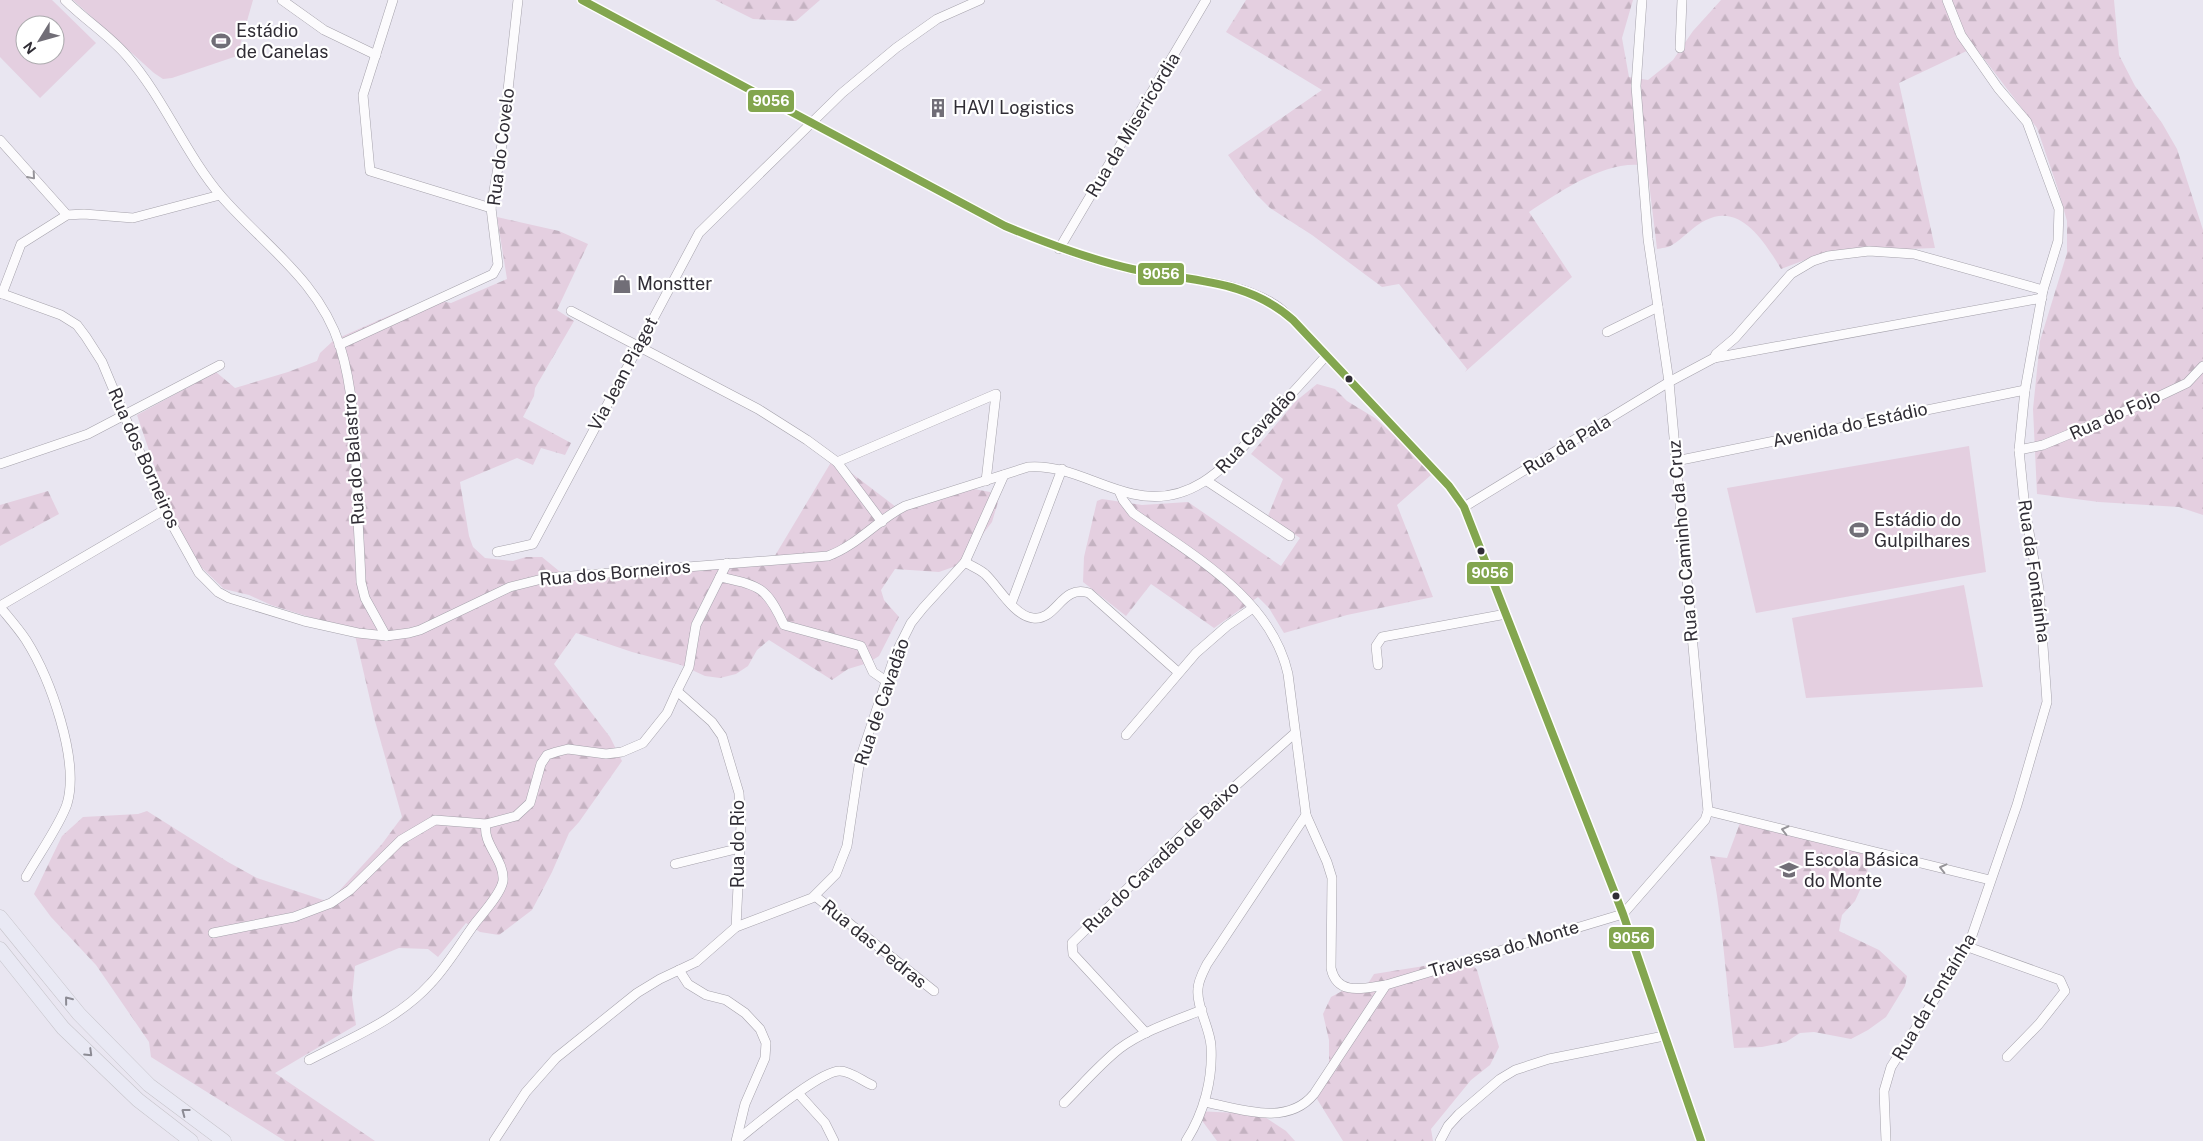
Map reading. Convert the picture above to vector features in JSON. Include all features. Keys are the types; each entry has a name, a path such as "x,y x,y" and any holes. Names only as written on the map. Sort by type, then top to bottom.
{"highway":[{"path":"0,917 79,1014 149,1085 224,1141"},
{"path":"0,950 64,1028 138,1100 191,1141"}],"street":[{"name":"Rua do Balastro","path":"65,0 126,55 149,86 220,195 284,259 320,302 340,345 352,396 362,582 365,598 386,636"},
{"path":"282,0 324,30 376,54"},
{"path":"393,0 363,95 370,171 491,208"},
{"name":"Rua do Covelo","path":"340,345 492,274 498,265 491,208 502,144 518,0"},
{"path":"582,0 1005,226 1059,249 1132,270 1227,287 1252,294 1272,303 1293,320 1449,486 1464,507 1622,914 1701,1141"},
{"name":"Via Jean Piaget","path":"498,552 533,544 699,233 842,92 896,48 938,19 980,0"},
{"name":"Rua da Misericórdia","path":"1059,249 1206,0"},
{"name":"Rua do Caminho da Cruz","path":"1642,0 1636,86 1648,239 1669,382 1708,811"},
{"path":"1680,48 1682,0"},
{"name":"Rua da Fontaínha","path":"1886,1141 1884,1091 1891,1067 1968,947 2017,805 2047,702 2039,589 2025,509 2019,450 2024,390 2042,294 2058,241 2059,209 2027,122 1998,88 1961,35 1947,0"},
{"path":"0,140 67,215"},
{"path":"1,293 22,244 67,215 84,214 133,218 220,195"},
{"path":"1714,358 1716,354 1735,338 1791,274 1808,263 1828,256 1869,251 1914,254 2042,294"},
{"name":"Rua dos Borneiros","path":"1,293 61,315 77,325 102,362 126,415 164,510 199,573 218,592 229,598 312,623 358,633 386,636 409,633 420,630 510,587 546,578 828,556 851,546 882,522"},
{"path":"1714,358 2042,294"},
{"path":"1607,332 1658,307"},
{"path":"571,310 782,423 837,462 882,522"},
{"name":"Rua Cavadão","path":"882,522 894,512 914,502 1017,470 1040,466 1062,470 1119,491 1143,496 1166,496 1182,492 1206,481 1238,453 1326,356"},
{"name":"Rua da Pala","path":"1464,507 1669,382 1714,358"},
{"path":"0,464 88,434 220,365"},
{"name":"Rua do Fojo","path":"2019,450 2043,446 2147,402 2187,383 2203,366"},
{"name":"Avenida do Estádio","path":"1676,461 2024,390"},
{"path":"837,462 996,394 986,481"},
{"path":"1011,604 1062,470"},
{"name":"Rua de Cavadão","path":"494,1141 526,1092 556,1058 637,993 660,979 696,962 736,927 800,904 815,896 836,874 848,846 860,759 898,648 911,623 922,608 965,562 1004,474"},
{"path":"1206,481 1290,536"},
{"name":"Travessa do Monte","path":"1119,491 1133,513 1220,576 1253,608 1275,637 1283,654 1288,674 1306,815 1332,878 1330,968 1332,977 1337,984 1354,989 1386,984 1622,914"},
{"path":"26,877 66,804 71,778 68,749 55,705 26,640 0,606 164,510"},
{"path":"965,562 985,574 1011,604 1024,615 1033,618 1048,613 1071,592 1077,590 1089,593 1178,672"},
{"path":"213,933 294,917 331,903 350,890 401,840 435,820 486,824 516,816 530,803 541,764 547,756 568,749 606,754 622,752 643,743 667,713 678,692 689,667 696,625 727,564"},
{"path":"720,577 748,583 763,590 777,610 784,625 861,646 873,672 886,681"},
{"path":"1126,736 1178,672 1211,639 1253,608"},
{"path":"1378,664 1376,646 1382,637 1506,614"},
{"name":"Rua do Rio","path":"678,692 712,722 722,736 739,793 740,848 736,927"},
{"name":"Rua do Cavadão de Baixo","path":"1146,1034 1073,954 1072,943 1196,821 1295,733"},
{"path":"1622,914 1705,820 1708,811 1990,880"},
{"path":"1186,1141 1205,1102 1211,1044 1197,990 1207,964 1306,815"},
{"path":"309,1060 386,1020 430,984 447,963 493,900 503,882 502,871 485,832 486,824"},
{"path":"675,864 740,848"},
{"name":"Rua das Pedras","path":"815,896 934,991"},
{"path":"1968,947 2060,980 2065,991 2039,1024 2007,1057"},
{"path":"679,970 688,984 706,995 726,1000 745,1013 760,1029 766,1043 765,1058 745,1104 736,1141"},
{"path":"1205,1102 1273,1114 1286,1112 1302,1105 1314,1094 1386,984"},
{"path":"1064,1103 1119,1049 1146,1034 1202,1010"},
{"path":"1440,1141 1448,1126 1459,1114 1500,1079 1515,1070 1549,1058 1664,1036"},
{"path":"736,1141 804,1087 839,1071 872,1086"},
{"path":"798,1092 825,1123 834,1141"}],"green space":[{"path":"0,0 52,0 96,43 40,98 0,57"},
{"path":"73,0 253,0 237,56 172,78 163,79"},
{"path":"715,0 820,0 796,21 753,19"},
{"path":"1246,0 1633,0 1622,38 1629,77 1648,80 1673,60 1693,31 1721,0 2114,0 2119,55 2135,86 2162,123 2177,149 2203,230 2203,515 2179,507 2099,502 2037,494 2033,409 2040,341 2067,253 2067,221 2037,128 1975,47 1899,83 1935,248 1826,252 1781,269 1768,248 1751,228 1741,221 1719,216 1701,223 1670,246 1657,249 1647,166 1617,167 1585,178 1529,212 1572,277 1465,372 1467,369 1399,284 1382,287 1312,235 1270,208 1257,195 1228,155 1322,90 1226,32"},
{"path":"497,217 559,231 588,244 557,310 574,321 535,388 534,396 523,417 571,443 565,455 541,448 533,465 517,458 460,482 469,536 473,547 485,558 513,561 526,557 542,557 570,580 770,564 833,459 896,507 974,489 990,492 998,502 992,522 959,565 939,572 895,569 881,590 884,600 899,617 879,656 868,663 848,669 832,680 769,640 757,650 748,666 736,674 720,678 705,676 681,665 632,652 576,633 554,664 610,737 622,761 579,822 569,833 552,872 532,910 499,935 480,932 466,923 438,957 428,949 399,948 355,966 352,997 356,1025 275,1073 375,1141 285,1141 151,1057 149,1042 96,965 51,917 34,894 62,836 83,817 138,814 147,811 257,878 329,902 382,844 402,817 375,721 354,631 271,605 249,595 224,589 202,568 175,527 137,415 216,372 235,388 288,372 317,361 320,353 334,340 402,310 435,300 451,303 507,279"},
{"path":"1317,384 1335,389 1347,401 1375,418 1422,461 1431,475 1397,505 1433,597 1347,615 1284,633 1269,608 1258,597 1214,628 1151,584 1126,616 1083,582 1084,557 1097,501 1102,499 1142,505 1188,502 1281,566 1300,538 1268,516 1283,479 1251,454 1296,401"},
{"name":"Estádio do Gulpilhares","path":"1969,446 1986,572 1756,613 1727,488"},
{"path":"48,491 59,514 0,546 0,505"},
{"name":"Estádio do Gulpilhares","path":"1964,585 1983,687 1806,698 1792,618"},
{"path":"1740,823 1872,854 1865,879 1855,901 1842,915 1839,931 1879,950 1907,976 1905,986 1886,1017 1868,1030 1851,1039 1814,1032 1800,1033 1786,1042 1762,1047 1734,1048 1721,928 1710,856 1727,858"},
{"path":"1468,959 1477,970 1499,1047 1490,1065 1471,1080 1431,1129 1433,1141 1343,1141 1317,1099 1329,1065 1329,1040 1323,1014 1331,997 1344,990 1364,990 1374,974"},
{"path":"1195,1111 1260,1114 1286,1131 1295,1141 1217,1141"}],"transit line":[{"name":"9056","path":"582,0 1005,226 1067,250 1116,265 1237,289 1275,306 1293,320 1449,486 1464,507 1623,914 1701,1141"}],"place":[{"name":"Estádio de Canelas","path":"221,41"},
{"name":"HAVI Logistics","path":"938,108"},
{"name":"Monstter","path":"622,284"},
{"name":"Estádio do Gulpilhares","path":"1859,530"},
{"name":"Escola Básica do Monte","path":"1789,870"}]}
